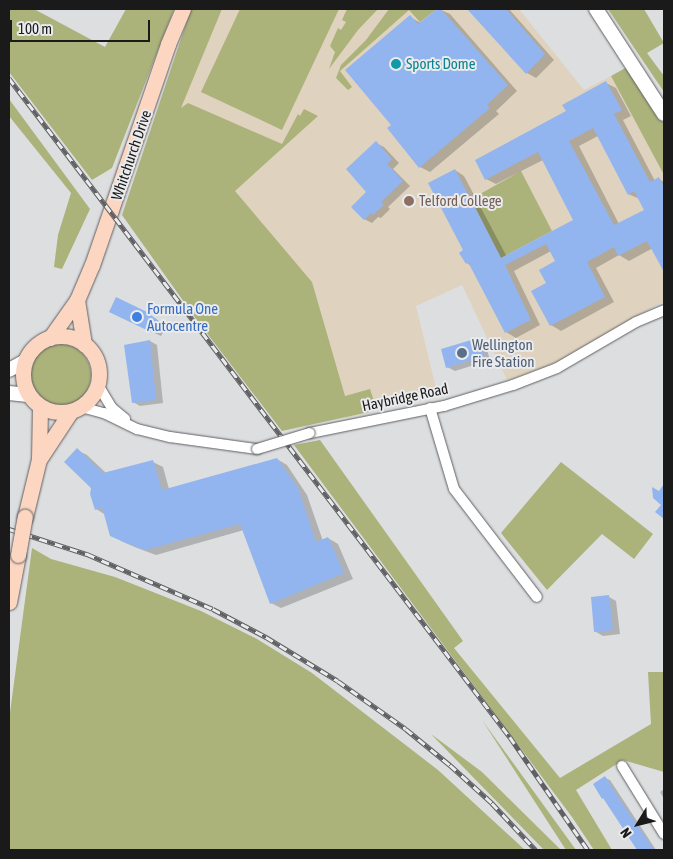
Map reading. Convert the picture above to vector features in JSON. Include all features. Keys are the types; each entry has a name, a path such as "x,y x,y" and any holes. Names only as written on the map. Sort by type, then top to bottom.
{"main road":[{"name":"Whitchurch Drive","path":"50,338 77,300 120,186 168,44 183,9"},
{"path":"596,9 664,114"},
{"name":"Whitchurch Drive","path":"77,300 84,344"},
{"path":"39,459 76,409 92,397 98,385 99,372 94,356 84,344 73,338 50,338 40,342 30,351 22,372 28,395 40,407 55,412 76,409"},
{"path":"9,370 25,361"},
{"path":"9,393 28,395"},
{"path":"9,602 25,517 39,459 40,407"}],"street":[{"name":"Haybridge Road","path":"137,429 190,440 256,448 310,433 464,400 557,368 636,322 664,310"},
{"path":"98,385 112,408 137,429"},
{"path":"431,408 454,489 537,597"},
{"path":"76,409 104,413 137,429"},
{"path":"622,766 664,834"}],"shaded area":[{"name":"Telford College","path":"222,9 519,9 584,90 611,76 664,175 664,301 548,367 507,380 462,285 416,306 438,396 346,418 180,109"}],"green space":[{"path":"9,9 34,9 105,47 126,9 174,9 112,168 92,180 9,72"},
{"path":"191,9 222,9 181,108 188,103 282,144 298,114 300,116 304,109 318,116 235,191 312,282 345,396 370,389 374,401 369,412 282,431 199,323 122,215"},
{"path":"240,9 339,9 282,130 201,92"},
{"path":"347,9 378,9 358,30 329,69 335,52 330,46 338,28 341,30 346,22 342,20"},
{"path":"389,9 437,9 420,22 409,10 340,71 352,87 348,90 336,78 341,65 366,40"},
{"path":"608,9 644,9 664,43 647,53 664,76 664,92"},
{"path":"629,66 664,121 664,175 611,76"},
{"path":"9,99 90,209 62,269 54,267 58,235 71,193 9,116"},
{"path":"521,171 552,231 501,258 471,199"},
{"path":"54,344 66,344 82,353 89,363 91,375 89,387 82,397 66,406 54,406 43,401 34,392 29,381 29,369 34,358 43,349"},
{"path":"320,440 463,641 454,648 560,778 651,724 648,672 664,672 664,772 623,760 576,790 612,850 594,850 572,817 294,445"},
{"path":"561,462 653,534 634,559 602,534 547,590 501,533"},
{"path":"32,548 51,559 115,577 201,611 257,639 312,673 438,770 525,850 9,850 9,720"},
{"path":"482,720 576,850 566,850"},
{"path":"431,734 482,772 561,850 544,850"}],"building":[{"path":"437,9 441,9 508,85 487,105 490,108 419,168 387,128 391,125 345,70 410,15 418,24"},
{"path":"467,9 506,9 545,54 526,74"},
{"path":"606,81 622,110 614,114 650,182 659,177 664,187 664,272 647,241 618,256 614,247 587,262 605,297 550,326 531,291 546,283 539,270 555,261 546,244 505,265 531,320 505,333 468,262 466,264 459,253 463,250 428,183 455,169 501,258 573,220 538,152 485,180 475,160 566,111 562,105","holes":["593,128 628,195 634,191 644,210 614,225 569,141"]},
{"path":"376,141 392,159 387,164 403,181 381,202 384,205 364,220 351,207 366,192 346,169"},
{"name":"Formula One Autocentre","path":"116,297 147,312 160,322 153,333 109,312"},
{"name":"Wellington Fire Station","path":"478,338 484,356 446,368 441,349"},
{"path":"150,340 156,400 132,403 124,345"},
{"path":"77,448 103,473 153,460 162,490 277,458 298,488 316,542 328,537 344,573 270,604 240,524 145,550 110,536 102,507 95,510 90,494 91,488 64,462"},
{"path":"664,484 664,519 655,512 661,505 653,498 652,487 659,491"},
{"path":"609,595 613,630 594,632 591,597"},
{"path":"605,776 654,850 637,850 602,799 593,784"}],"railway":[{"path":"9,78 510,737 588,850"},
{"path":"9,529 87,554 213,609 266,637 338,681 406,729 492,803 536,850"}],"place":[{"name":"Sports Dome","path":"396,64"},
{"name":"Telford College","path":"409,201"},
{"name":"Formula One Autocentre","path":"137,317"},
{"name":"Wellington Fire Station","path":"462,353"}]}
